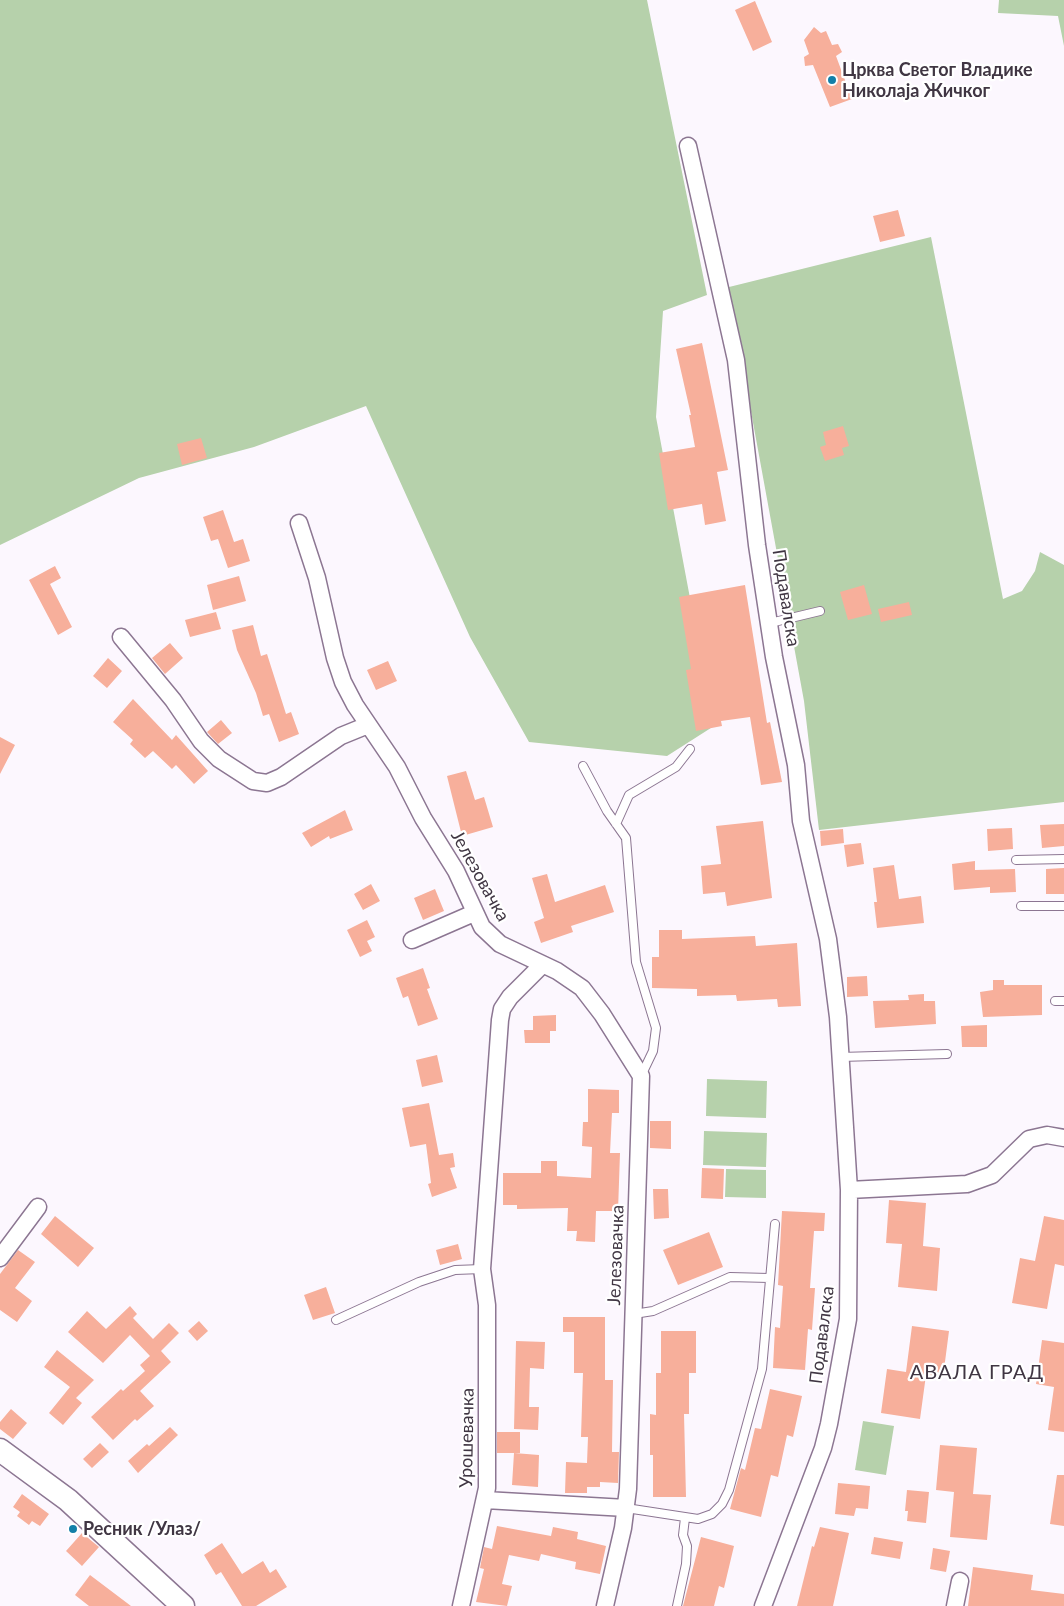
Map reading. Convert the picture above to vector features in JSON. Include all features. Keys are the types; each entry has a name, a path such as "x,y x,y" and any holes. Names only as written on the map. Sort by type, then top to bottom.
{"street":[{"name":"Подавалска","path":"688,146 736,360 757,545 796,765 801,821 828,939 840,1057 848,1190 848,1319 829,1424 823,1448 763,1606"},
{"name":"Јелезовачка","path":"299,523 316,578 339,670 348,693 389,752 423,818 456,871 474,913 488,935 500,944 566,976 590,996 641,1076 626,1508 605,1606"},
{"path":"121,637 173,700 206,747 229,767 253,781 267,783 281,777 341,736 368,724"},
{"path":"412,940 474,913"},
{"name":"Урошевачка","path":"460,1606 485,1500 488,1433 487,1305 482,1269 500,1020 502,1008 510,997 542,964"},
{"path":"848,1190 967,1184 992,1175 1029,1139 1047,1136 1064,1138"},
{"path":"0,1258 38,1207"},
{"path":"0,1450 68,1500 183,1606"},
{"path":"485,1500 626,1508"},
{"path":"955,1606 960,1581"}],"lane":[{"path":"770,623 820,611"},
{"path":"616,824 629,796 676,767 690,749"},
{"path":"584,766 616,824 626,838 636,962 656,1028 653,1051 641,1076"},
{"path":"1016,860 1064,858"},
{"path":"1021,906 1064,906"},
{"path":"1054,1001 1064,1001"},
{"path":"840,1057 948,1054"},
{"path":"626,1508 698,1519 712,1514 722,1504 729,1490 762,1369 775,1224"},
{"path":"336,1320 419,1282 455,1270 482,1269"},
{"path":"634,1314 653,1310 730,1277 769,1278"},
{"path":"676,1606 686,1564 687,1546 682,1535 684,1518"}],"green space":[{"path":"0,0 647,0 707,295 663,311 656,417 714,726 667,756 529,742 470,637 366,406 254,447 139,478 0,545"},
{"path":"999,0 1064,0 1064,46 1058,16 998,13"},
{"path":"931,237 1003,599 1022,591 1035,571 1040,552 1064,565 1064,802 819,830 804,701 739,346 725,288"},
{"path":"707,1079 767,1081 766,1118 706,1116"},
{"path":"704,1131 767,1133 766,1167 703,1165"},
{"path":"726,1169 766,1170 766,1198 725,1197"},
{"path":"863,1421 894,1426 886,1475 855,1470"}],"building":[{"path":"755,1 772,42 753,51 735,10"},
{"name":"Црква Светог Владике Николаја Жичког","path":"814,27 821,33 826,31 832,45 838,44 842,52 836,56 852,99 830,107 813,65 805,66 804,57 809,54 804,40"},
{"path":"898,210 905,236 880,242 873,216"},
{"path":"702,343 728,470 717,472 726,521 705,525 702,504 668,510 659,453 695,447 689,415 691,415 676,349"},
{"path":"843,426 849,446 842,448 844,455 825,461 820,447 826,445 823,432"},
{"path":"201,438 207,458 182,465 177,444"},
{"path":"223,510 234,542 243,539 250,561 228,568 218,539 211,541 203,517"},
{"path":"55,566 61,578 50,584 72,627 58,635 29,580"},
{"path":"239,576 246,601 213,610 207,585"},
{"path":"745,585 767,723 770,722 782,782 761,785 750,717 721,721 722,726 696,731 686,670 691,669 679,597"},
{"path":"864,585 872,614 848,620 840,592"},
{"path":"909,602 912,615 881,622 878,609"},
{"path":"216,612 221,629 190,637 185,620"},
{"path":"253,625 261,656 267,654 286,714 291,712 299,734 279,742 269,714 263,716 256,693 237,650 232,630"},
{"path":"170,643 183,658 165,674 152,658"},
{"path":"108,658 122,671 107,688 93,676"},
{"path":"388,661 397,681 376,690 367,670"},
{"path":"133,699 172,740 176,735 208,771 194,784 176,765 172,769 153,751 145,758 130,744 133,740 113,722"},
{"path":"221,720 232,733 218,744 207,732"},
{"path":"0,737 15,745 0,774"},
{"path":"466,771 475,800 484,797 493,827 462,836 447,776"},
{"path":"345,810 353,830 330,839 329,836 311,847 302,833"},
{"path":"763,821 772,898 727,906 725,892 703,894 701,866 721,864 716,826"},
{"path":"1064,824 1064,846 1042,848 1040,825"},
{"path":"1012,828 1013,849 988,851 987,829"},
{"path":"843,829 844,843 821,846 820,831"},
{"path":"861,843 864,864 847,867 844,845"},
{"path":"975,861 975,870 1015,869 1016,892 990,893 990,887 954,890 952,864"},
{"path":"894,865 899,899 921,896 924,923 877,928 874,902 877,902 873,868"},
{"path":"1064,868 1064,894 1046,894 1046,869"},
{"path":"547,874 555,902 605,885 614,912 571,926 573,932 541,943 534,922 544,918 532,878"},
{"path":"371,884 380,901 363,910 354,894"},
{"path":"435,889 444,911 423,920 414,898"},
{"path":"367,920 375,937 367,941 372,951 360,957 347,930"},
{"path":"659,930 682,930 682,939 755,936 756,946 797,943 801,1006 778,1007 777,999 737,1001 736,995 697,996 697,989 652,988 652,957 659,957"},
{"path":"423,968 430,988 427,989 438,1019 418,1026 408,996 403,998 396,978"},
{"path":"867,976 868,996 847,997 847,977"},
{"path":"993,980 1004,980 1004,985 1042,985 1042,1015 983,1017 980,992 993,990"},
{"path":"924,994 924,1001 935,1001 936,1024 875,1028 873,1001 909,1000 908,995"},
{"path":"556,1015 556,1031 550,1031 550,1043 525,1043 524,1030 533,1030 533,1016"},
{"path":"987,1025 987,1047 962,1047 961,1026"},
{"path":"437,1055 443,1082 422,1087 416,1060"},
{"path":"588,1089 619,1090 619,1113 612,1113 610,1153 620,1153 618,1211 596,1211 595,1242 576,1241 577,1231 567,1231 568,1208 517,1209 517,1205 503,1205 503,1173 541,1173 541,1161 557,1161 557,1176 591,1178 592,1147 582,1146 583,1122 588,1122"},
{"path":"429,1103 439,1155 453,1153 455,1167 450,1168 457,1188 432,1197 428,1184 431,1183 426,1144 410,1147 402,1108"},
{"path":"650,1121 671,1121 671,1149 650,1148"},
{"path":"702,1168 724,1169 723,1199 701,1198"},
{"path":"653,1189 668,1189 669,1218 654,1219"},
{"path":"889,1200 926,1203 923,1246 940,1248 937,1291 898,1287 902,1244 886,1243"},
{"path":"782,1211 825,1213 824,1231 814,1231 810,1288 815,1288 812,1330 808,1329 805,1370 773,1368 775,1327 780,1328 783,1286 778,1285"},
{"path":"55,1216 94,1248 78,1267 41,1234"},
{"path":"1044,1216 1064,1220 1064,1266 1055,1264 1047,1309 1012,1303 1020,1258 1035,1261"},
{"path":"709,1232 723,1267 678,1285 663,1250"},
{"path":"458,1244 462,1259 440,1265 436,1250"},
{"path":"18,1250 35,1262 15,1288 32,1301 17,1322 0,1310 0,1274"},
{"path":"326,1287 335,1313 313,1320 304,1295"},
{"path":"130,1306 137,1314 133,1318 153,1339 169,1323 179,1333 161,1351 171,1362 140,1391 154,1406 137,1421 135,1419 113,1440 91,1417 121,1389 123,1391 145,1371 140,1365 150,1356 130,1335 103,1363 68,1332 87,1311 106,1329"},
{"path":"563,1317 605,1317 605,1380 613,1380 612,1452 619,1452 618,1483 600,1482 600,1487 587,1487 587,1493 565,1493 566,1462 587,1463 588,1437 581,1437 583,1373 574,1373 574,1332 563,1332"},
{"path":"199,1321 208,1331 197,1341 188,1331"},
{"path":"912,1326 949,1331 943,1377 926,1375 920,1419 881,1413 887,1369 906,1372"},
{"path":"661,1331 696,1331 696,1373 689,1373 689,1414 684,1414 686,1497 653,1497 653,1455 650,1455 650,1414 656,1415 656,1373 661,1373"},
{"path":"1042,1340 1064,1343 1064,1432 1048,1430 1054,1387 1036,1384"},
{"path":"516,1341 545,1342 544,1369 530,1368 529,1407 539,1407 538,1430 514,1429"},
{"path":"57,1350 94,1380 76,1398 82,1403 63,1425 49,1413 70,1387 44,1367"},
{"path":"770,1389 802,1396 793,1437 787,1435 778,1477 771,1475 761,1517 730,1509 741,1468 745,1470 755,1428 761,1429"},
{"path":"11,1409 27,1423 13,1439 0,1429 0,1422"},
{"path":"170,1427 178,1435 138,1473 128,1461 147,1444 149,1446"},
{"path":"497,1432 520,1432 520,1453 497,1453"},
{"path":"100,1443 109,1452 92,1468 83,1459"},
{"path":"940,1445 977,1448 973,1494 991,1495 987,1540 950,1537 954,1492 936,1490"},
{"path":"514,1453 539,1455 538,1487 512,1485"},
{"path":"1057,1475 1064,1475 1064,1526 1050,1524"},
{"path":"838,1483 870,1486 868,1509 856,1508 854,1516 835,1514"},
{"path":"907,1490 929,1492 926,1523 907,1521 908,1511 905,1511"},
{"path":"22,1494 49,1514 40,1526 32,1521 29,1525 17,1516 20,1512 13,1507"},
{"path":"497,1526 551,1536 553,1527 578,1532 577,1539 606,1546 600,1574 575,1569 576,1562 541,1554 539,1561 509,1555 502,1584 512,1586 507,1606 476,1602 484,1569 480,1568 484,1547 492,1549"},
{"path":"820,1527 849,1533 833,1606 797,1606 812,1546 814,1547"},
{"path":"82,1533 99,1547 82,1566 66,1551"},
{"path":"701,1537 734,1546 724,1588 719,1586 714,1606 683,1606"},
{"path":"874,1537 903,1542 900,1559 871,1554"},
{"path":"222,1543 242,1574 263,1561 270,1573 276,1569 287,1587 256,1606 242,1606 221,1572 216,1575 204,1555"},
{"path":"933,1548 950,1551 946,1572 930,1569"},
{"path":"973,1567 1033,1575 1031,1590 1064,1594 1064,1606 968,1606"},
{"path":"90,1575 131,1606 89,1606 75,1595"}],"place":[{"name":"Црква Светог Владике Николаја Жичког","path":"832,80"},
{"name":"Ресник /Улаз/","path":"73,1529"}],"district":[{"name":"АВАЛА ГРАД","path":"977,1373"}]}
